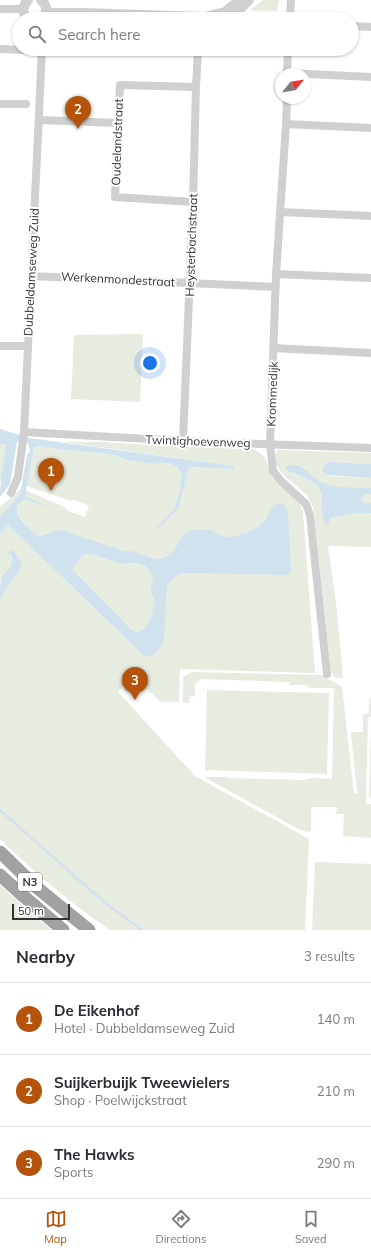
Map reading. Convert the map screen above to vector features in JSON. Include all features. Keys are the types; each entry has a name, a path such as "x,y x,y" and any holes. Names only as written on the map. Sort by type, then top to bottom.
{"highway":[{"name":"N3","path":"0,852 35,886 89,930"},
{"name":"N3","path":"0,875 63,930"}],"street":[{"path":"24,12 25,3 28,0"},
{"path":"41,0 46,5 45,12"},
{"path":"225,12 240,0"},
{"path":"237,12 249,0"},
{"path":"290,12 291,0"},
{"path":"0,9 23,9"},
{"path":"359,26 371,27"},
{"path":"0,49 12,50"},
{"name":"Dubbeldamseweg Zuid","path":"11,493 18,477 24,437 42,56"},
{"name":"Heysterbachstraat","path":"183,441 198,56"},
{"path":"287,68 288,56"},
{"path":"311,74 371,77"},
{"name":"Oudelandstraat","path":"193,202 115,197 120,84 196,87"},
{"path":"0,104 26,104"},
{"name":"Krommedijk","path":"287,104 276,274 270,444 273,471 282,482 306,504 310,515 327,674"},
{"path":"39,120 118,123"},
{"path":"286,124 371,128"},
{"path":"280,212 371,216"},
{"path":"276,274 371,278"},
{"name":"Werkenmondestraat","path":"32,276 276,287"},
{"path":"0,346 28,346"},
{"path":"273,348 371,353"},
{"name":"Twintighoevenweg","path":"24,437 371,448"}],"shaded area":[{"path":"263,0 279,0 277,11 250,10"},
{"path":"143,334 140,402 71,399 74,335"},
{"path":"63,442 102,442 254,449 265,457 272,476 299,502 303,511 315,673 180,669 179,702 161,702 132,676 118,692 195,776 309,839 305,930 110,930 53,887 0,839 0,599 23,565 15,552 7,554 12,560 12,563 0,580 0,534 8,525 142,654 164,636 165,607 168,585 171,580 181,573 287,575 291,572 287,509 271,514 259,526 230,538 208,530 196,530 189,532 182,538 171,553 163,558 156,559 132,551 124,551 101,544 37,537 17,513 18,505 26,499 54,509 27,498 25,496 25,490 64,507 68,511 85,517 89,506 73,499 72,501 26,486 34,447 40,446 110,454 127,460 152,464 169,463 177,467 182,474 179,494 174,509 157,527 157,529 168,520 179,507 189,467 235,469 234,466"},
{"path":"0,444 6,444 3,476 0,482"},
{"path":"277,450 371,453 371,464 330,462 325,463 323,466 328,476 371,478 371,488 344,488 330,486 318,481 304,469 291,473 311,481 319,488 322,493 321,509 324,524 329,520 340,516 371,513 371,547 328,546 336,602 343,678 336,678 331,672 314,511 306,494 279,470 275,457"},
{"path":"22,488 16,500 0,516 0,507"},
{"path":"364,494 371,494 371,503 367,503 361,499 361,496"},
{"path":"85,554 91,554 122,564 136,563 146,566 153,578 150,590 156,601 150,620 141,631 137,632 132,630 74,571 73,568"},
{"path":"192,672 323,675 342,687 354,793 357,793 351,732 363,732 363,714 369,714 369,700 371,698 371,717 368,717 366,803 371,804 371,838 343,836 344,814 336,814 337,807 311,807 311,829 309,832 300,830 204,777 305,780 310,778 332,779 334,688 310,688 307,685 290,685 290,682 201,679 195,684 195,696 190,696 189,703 183,703 183,677"},
{"path":"207,690 329,693 327,774 205,770"},
{"path":"371,723 371,798 369,797"},
{"path":"315,862 371,864 371,930 312,930"},
{"path":"0,885 2,887 51,930 0,930"}],"water":[{"path":"0,429 29,438 234,466 235,469 189,467 179,507 168,520 157,529 157,527 174,509 179,494 182,474 177,467 169,463 152,464 127,460 110,454 40,446 34,447 25,496 54,509 24,499 19,504 17,513 37,536 57,531 64,531 124,551 132,551 156,559 169,555 182,537 191,531 210,530 224,536 233,537 251,530 261,524 266,519 273,507 279,503 286,506 288,512 291,572 287,575 181,573 173,578 169,583 166,601 164,637 161,647 155,654 147,657 142,654 8,525 0,534 0,516 20,494 27,455 30,451 28,443 20,441 17,442 10,484 0,497 1,477 6,445 0,444","holes":["85,554 91,554 122,564 136,563 146,566 153,578 150,590 155,602 149,620 141,631 137,632 132,630 74,571 73,568 81,557"]},
{"path":"330,462 371,464 371,478 326,475 322,468 324,464"},
{"path":"296,465 304,469 319,481 329,485 371,488 371,494 364,494 361,499 371,503 371,513 340,516 330,519 328,524 324,524 321,509 322,493 311,481 286,470 287,466"},
{"path":"11,550 15,552 23,565 0,599 1,579 12,563 11,556 7,554"}],"waterway":[{"path":"0,810 105,903 142,930"}],"place":[{"name":"Suijkerbuijk Tweewielers","path":"78,129"},
{"name":"De Eikenhof","path":"51,491"},
{"name":"The Hawks","path":"135,700"}]}
